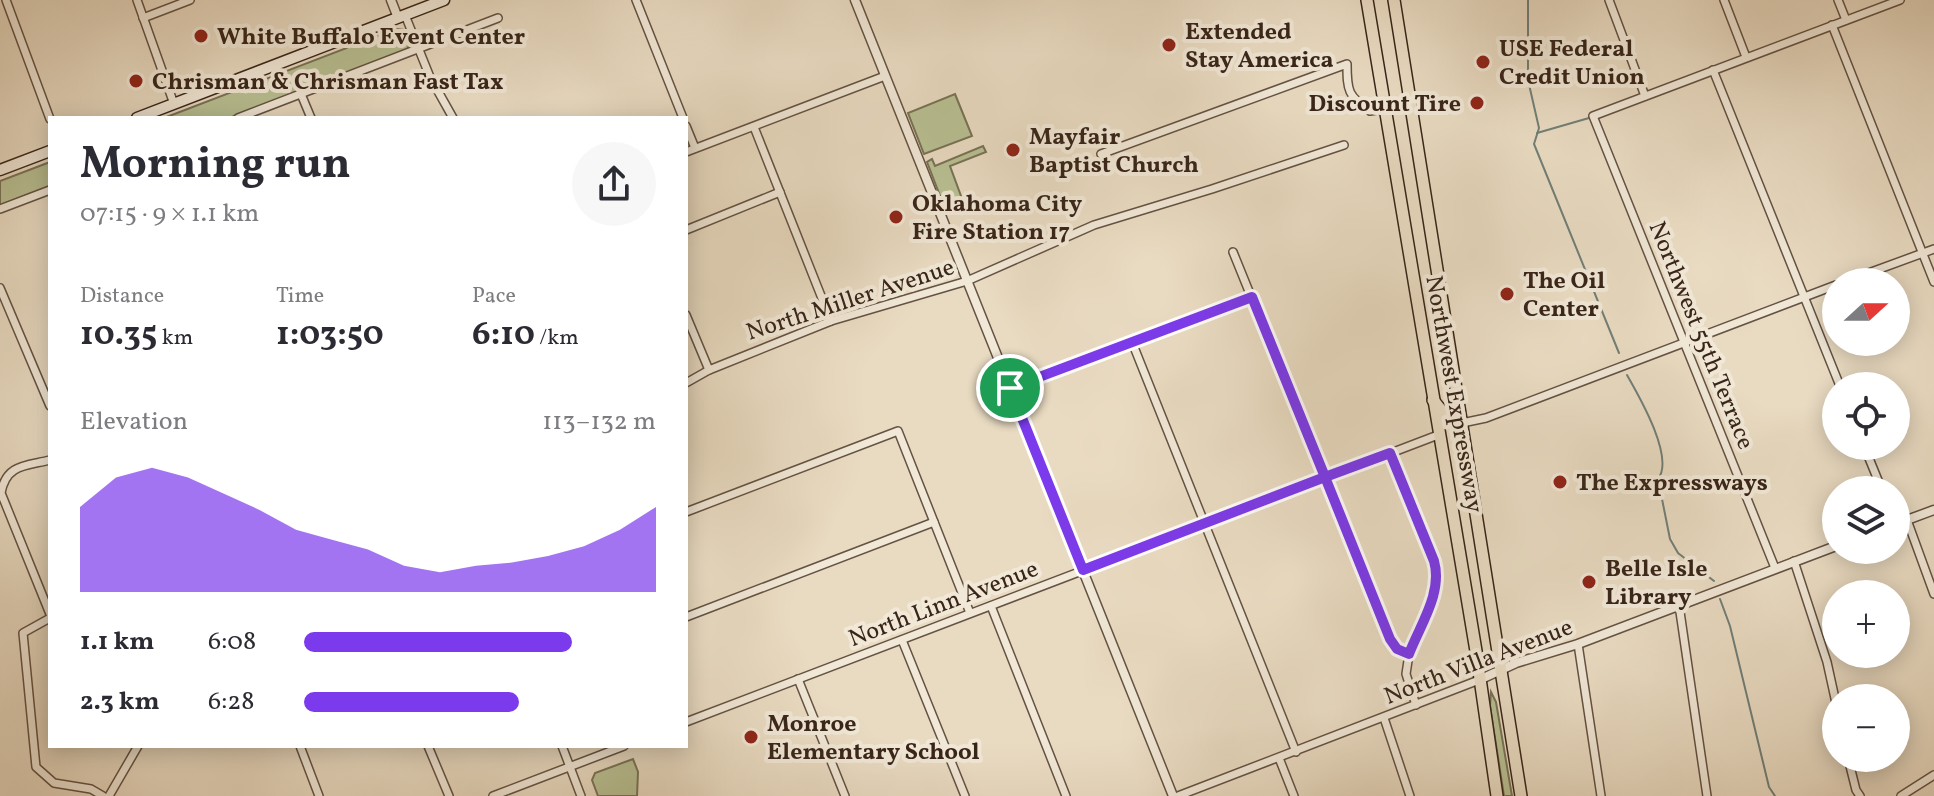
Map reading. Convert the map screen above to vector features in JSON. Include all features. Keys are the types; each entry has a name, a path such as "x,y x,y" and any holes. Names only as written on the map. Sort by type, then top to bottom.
{"highway":[{"name":"Northwest Expressway","path":"1367,0 1497,796"},
{"name":"Northwest Expressway","path":"1394,0 1521,796"},
{"path":"1432,400 1449,420 1462,423"}],"main road":[{"path":"142,116 444,0"},
{"path":"0,170 48,152"}],"street":[{"path":"6,0 49,116"},
{"path":"137,0 174,104"},
{"path":"143,18 190,0"},
{"path":"391,0 452,116"},
{"path":"636,0 682,116"},
{"path":"855,0 1175,796"},
{"path":"1609,0 1645,96 1900,0"},
{"path":"1724,0 1746,57"},
{"path":"1838,0 1846,20"},
{"path":"243,116 498,18"},
{"path":"1832,25 1934,282"},
{"path":"1101,154 1347,64 1347,82 1353,99 1370,111 1410,105"},
{"path":"1713,70 1834,372"},
{"path":"688,151 885,76"},
{"path":"301,94 310,116"},
{"name":"Northwest 55th Terrace","path":"1645,96 1593,116 1775,568"},
{"path":"754,127 831,321"},
{"path":"688,131 695,148"},
{"name":"North Miller Avenue","path":"688,382 709,370 831,321 967,281 1094,225 1344,145"},
{"path":"0,209 48,191"},
{"path":"688,229 780,192"},
{"path":"1882,268 1934,249"},
{"path":"1233,252 1390,639 1397,649 1409,654"},
{"path":"0,288 48,401"},
{"path":"1462,423 1486,418 1822,290"},
{"path":"1010,388 1252,297"},
{"path":"688,320 709,370"},
{"path":"1132,342 1296,752"},
{"path":"688,511 898,431 970,613"},
{"name":"North Linn Avenue","path":"688,721 1438,435"},
{"path":"1390,453 1434,561 1437,576 1435,593 1409,654 1406,674 1416,705"},
{"path":"48,461 12,471 3,480 1,493 48,611"},
{"path":"1910,519 1934,510"},
{"path":"688,616 934,522"},
{"path":"1910,528 1934,594"},
{"name":"North Villa Avenue","path":"1175,796 1822,551"},
{"path":"1794,561 1832,684"},
{"path":"1679,605 1707,796"},
{"path":"991,606 1066,796"},
{"path":"48,617 23,633 36,767 54,783 91,789 106,796 137,748"},
{"path":"902,640 965,796"},
{"path":"1578,644 1601,796"},
{"path":"798,679 845,796"},
{"path":"1384,718 1410,796"},
{"path":"301,748 319,796"},
{"path":"429,748 449,796"},
{"path":"563,748 581,796"},
{"path":"493,796 619,748"},
{"path":"1279,758 1294,796"},
{"path":"1852,772 1860,796"},
{"path":"1901,796 1934,775"}],"green space":[{"path":"396,29 404,30 410,40 408,48 402,52 234,116 169,116"},
{"path":"955,94 972,136 924,154 908,113"},
{"path":"983,146 986,152 950,166 961,196 958,202 944,206 927,162 932,159 935,166"},
{"path":"48,163 48,187 0,205 0,181"},
{"path":"1491,692 1496,702 1512,796 1504,796 1490,706"},
{"path":"633,759 638,772 637,796 598,796 592,780 595,773"}],"waterway":[{"path":"1528,0 1528,80 1539,128 1534,144 1619,353"},
{"path":"1537,133 1589,118"},
{"path":"1627,375 1659,442 1662,469 1658,479 1670,539 1678,553 1714,581"},
{"path":"1720,599 1730,626 1769,787 1775,796"}],"place":[{"name":"White Buffalo Event Center","path":"201,36"},
{"name":"Extended Stay America","path":"1169,45"},
{"name":"USE Federal Credit Union","path":"1483,62"},
{"name":"Chrisman & Chrisman Fast Tax","path":"136,81"},
{"name":"Discount Tire","path":"1477,103"},
{"name":"Mayfair Baptist Church","path":"1013,150"},
{"name":"Oklahoma City Fire Station 17","path":"896,217"},
{"name":"The Oil Center","path":"1507,294"},
{"name":"The Expressways","path":"1560,482"},
{"name":"Belle Isle Library","path":"1589,582"},
{"name":"Monroe Elementary School","path":"751,737"}],"route":[{"path":"1010,388 1083,570 1325,477 1392,645 1409,654 1435,593 1437,576 1434,561 1390,453 1325,477 1252,297 1010,388"}]}
